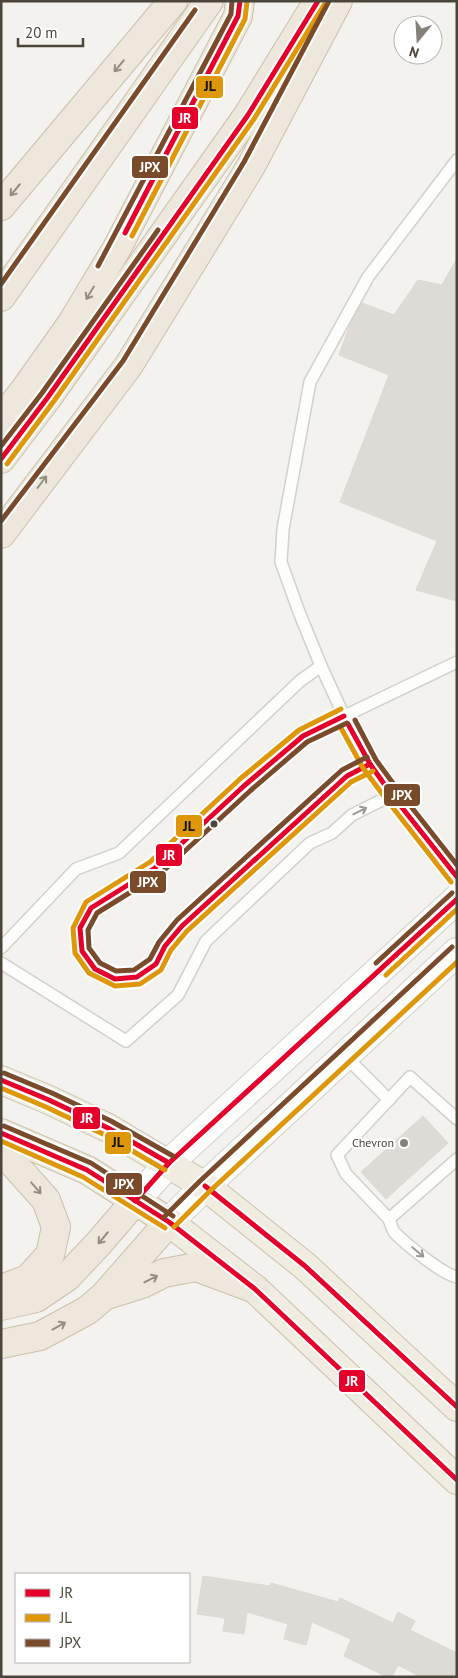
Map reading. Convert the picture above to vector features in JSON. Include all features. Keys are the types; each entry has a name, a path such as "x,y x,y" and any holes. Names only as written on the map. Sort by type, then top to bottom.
{"highway":[{"path":"1,206 173,1"},
{"path":"1,297 209,1"},
{"path":"1,420 72,323 117,248 238,16 240,1"},
{"path":"1,459 54,389 248,115 318,1"},
{"path":"1,534 129,365 251,166 338,1"},
{"path":"1,542 19,512"},
{"path":"1,1080 108,1128 205,1186 305,1266 457,1407"},
{"path":"1,1133 87,1170 170,1222 256,1289 457,1480"},
{"path":"1,1154 14,1163 46,1200 56,1227 50,1255 28,1279 1,1289"},
{"path":"1,1306 36,1298 67,1277 135,1201"},
{"path":"1,1344 40,1336 88,1310 105,1295 170,1222"},
{"path":"105,1295 142,1284 164,1273 196,1267 256,1289"}],"street":[{"path":"135,1201 169,1163 457,899"},
{"path":"170,1222 205,1186 457,952"}],"lane":[{"path":"457,160 368,277 310,382 283,528 281,562 321,666 344,716 370,764 457,877"},
{"path":"370,764 347,776 182,926 165,946 156,964 138,977 115,979 94,969 82,951 80,928 90,908 155,868 245,785 303,736 457,662"},
{"path":"1,948 76,869 119,853 300,681 321,666"},
{"path":"1,963 126,1041 178,995 206,941 310,843 332,832 352,815 392,795"},
{"path":"345,1056 389,1100"},
{"path":"457,1119 410,1077 337,1155 346,1174 389,1219 394,1232 438,1269 449,1276 457,1277"},
{"path":"389,1219 457,1159"}],"building":[{"path":"457,258 457,601 416,590 437,541 340,502 389,375 339,355 350,325 362,303 394,315 418,280 442,285"},
{"path":"423,1116 448,1143 386,1199 361,1172"},
{"path":"203,1576 270,1586 271,1583 338,1602 340,1598 393,1623 398,1612 415,1621 410,1630 457,1653 457,1677 421,1677 398,1665 392,1677 387,1677 344,1656 351,1639 312,1622 306,1645 284,1639 288,1624 247,1612 244,1634 223,1631 225,1618 197,1614"}],"transit line":[{"name":"JPX","path":"98,266 231,14 232,1"},
{"name":"JR","path":"125,233 238,16 240,1"},
{"name":"JR","path":"1,459 48,397 248,115 318,1"},
{"name":"JPX","path":"1,521 123,361 244,162 329,1"},
{"name":"JL","path":"132,236 245,19 247,2"},
{"name":"JL","path":"7,464 54,401 254,119 324,5"},
{"name":"JPX","path":"1,284 195,10"},
{"name":"JPX","path":"1,446 42,393 158,230"},
{"name":"JL","path":"341,709 299,730 240,779 150,862 86,902 73,928 75,953 89,973 115,986 140,984 161,970 171,950 187,931 351,782 373,771"},
{"name":"JR","path":"344,716 303,736 245,785 155,868 91,908 80,928 82,951 95,969 115,979 137,977 156,964 165,946 182,926 347,776 370,764"},
{"name":"JPX","path":"355,720 376,760 457,865"},
{"name":"JPX","path":"347,723 307,742 250,791 160,874 97,913 88,930 89,948 100,963 116,971 134,970 150,959 159,942 177,920 342,770 367,757"},
{"name":"JR","path":"348,724 370,764 392,795 457,877"},
{"name":"JL","path":"341,728 363,768 451,882"},
{"name":"JPX","path":"376,963 452,893"},
{"name":"JR","path":"135,1201 169,1163 457,899"},
{"name":"JL","path":"386,975 457,909"},
{"name":"JPX","path":"164,1217 200,1181 452,947"},
{"name":"JL","path":"174,1227 210,1191 457,962"},
{"name":"JPX","path":"4,1073 111,1121 173,1156"},
{"name":"JR","path":"1,1080 108,1128 169,1163"},
{"name":"JL","path":"1,1088 105,1135 165,1170"},
{"name":"JPX","path":"4,1126 91,1163 173,1216"},
{"name":"JR","path":"1,1133 87,1170 169,1222 255,1289 457,1480"},
{"name":"JL","path":"1,1141 83,1177 165,1228"},
{"name":"JR","path":"205,1186 305,1266 457,1407"}],"place":[{"name":"Chevron","path":"404,1143"}]}
